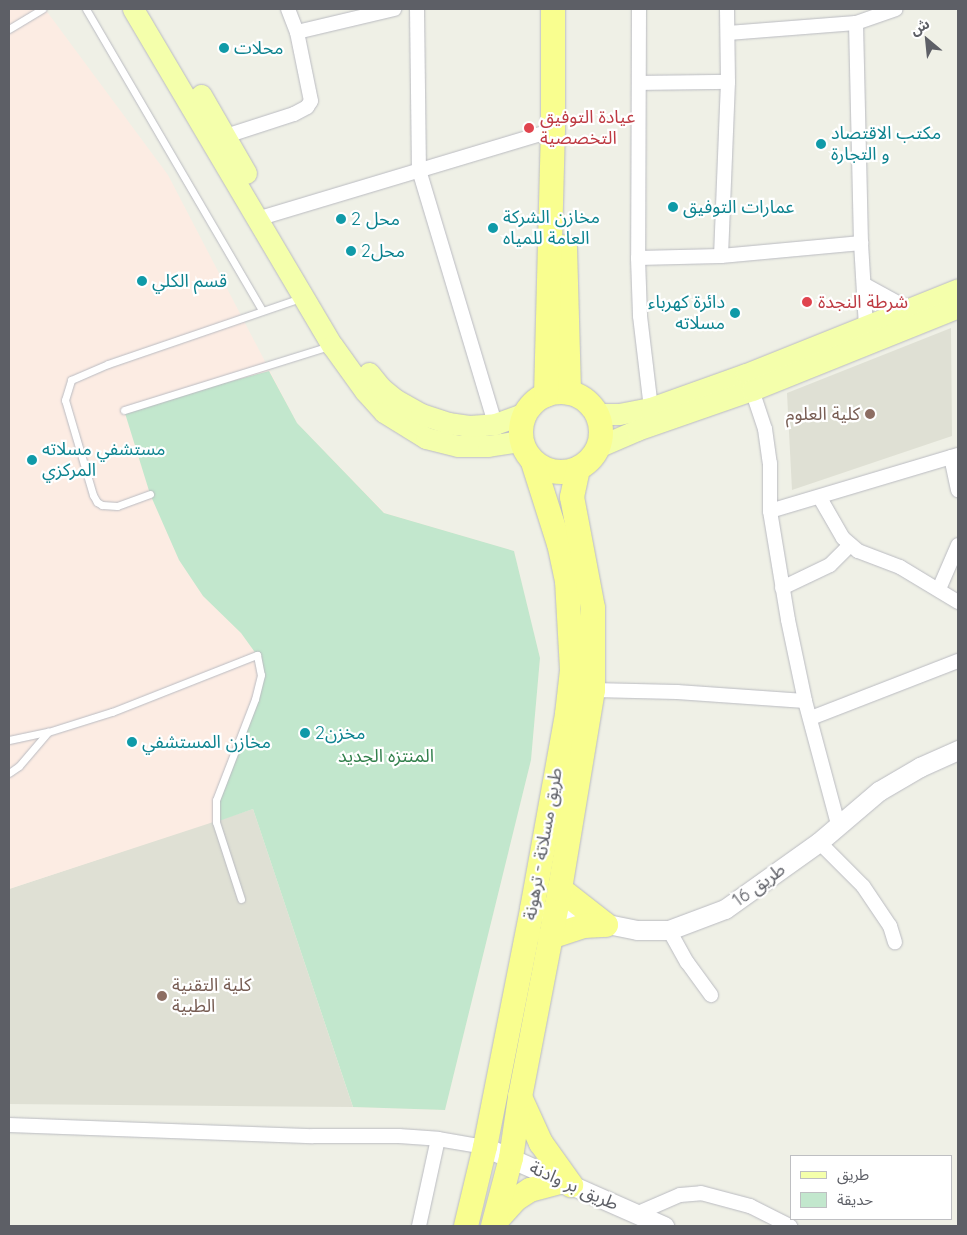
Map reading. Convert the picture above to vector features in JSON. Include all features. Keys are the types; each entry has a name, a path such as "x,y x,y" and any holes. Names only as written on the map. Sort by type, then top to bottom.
{"highway":[{"path":"553,9 557,394"},
{"path":"557,394 566,327 565,9"},
{"path":"557,394 585,400 596,414 601,436 598,447 590,460 578,469 563,473 547,470 534,462 526,453 521,441 521,427 525,413 538,399 557,394"},
{"name":"طريق مسلاتة - ترهونة","path":"466,1226 486,1147 532,909 567,714 572,670 567,581 559,544 534,462"},
{"name":"طريق مسلاتة - ترهونة","path":"493,1225 511,1158 520,1096 560,889 593,690 593,608 572,497 578,469"},
{"path":"560,889 606,925"},
{"path":"550,937 584,926 606,925"},
{"path":"493,1225 516,1199 530,1190 567,1183 541,1143 520,1096"}],"main road":[{"path":"133,9 310,295 381,388 396,400 421,414 448,423 469,426 495,424 525,413"},
{"path":"148,9 226,136 263,217"},
{"path":"596,414 619,414 651,408 746,374 958,289"},
{"path":"310,295 332,345 365,391 384,412 426,438 458,446 488,446 521,441"},
{"path":"598,447 637,430 752,390 958,307"}],"street":[{"path":"226,136 294,114 307,107 310,101 297,32 288,9"},
{"path":"297,32 394,9"},
{"path":"417,9 419,170 495,424"},
{"path":"639,9 641,84 638,258 640,316 651,408"},
{"path":"721,256 728,82 727,9"},
{"path":"728,33 856,23 896,9"},
{"path":"856,23 861,243 866,326"},
{"path":"641,84 728,82"},
{"path":"263,217 553,130"},
{"path":"638,258 721,256 861,243"},
{"path":"865,285 909,309"},
{"path":"752,390 765,428 769,454 770,511 782,588 805,701 812,718 838,824"},
{"path":"770,511 820,498 955,456 958,490"},
{"path":"820,498 850,545 858,551 900,567 958,602"},
{"path":"782,588 830,565 850,545"},
{"path":"939,589 958,545"},
{"path":"812,718 958,661"},
{"path":"593,690 677,692 805,701"},
{"name":"طريق 16","path":"532,909 637,930 669,930 725,910 819,842 879,791 920,766 958,750"},
{"path":"819,842 863,886 890,926 895,942"},
{"path":"669,930 687,962 712,995"},
{"path":"9,1126 438,1139 486,1147"},
{"path":"419,1226 438,1139"},
{"name":"طريق بر وادنة","path":"486,1147 664,1226"},
{"path":"636,1214 680,1195 701,1193 750,1206 790,1226"}],"lane":[{"path":"9,29 42,9"},
{"path":"86,9 262,310"},
{"path":"150,494 117,506 102,505 93,495 65,400 71,380 108,364 310,295"},
{"path":"124,410 332,345"},
{"path":"9,740 48,732 112,712 257,655 261,675 255,699 216,800 216,822 241,899"},
{"path":"9,773 19,766 48,732"}],"shaded area":[{"path":"9,9 45,9 168,175 297,423 385,513 514,551 540,658 531,760 445,1110 353,1107 253,809 9,889"},
{"name":"كلية العلوم","path":"951,328 952,436 792,490 787,393"},
{"name":"كلية التقنية الطبية","path":"253,808 353,1107 9,1104 9,889"}],"green space":[{"name":"المنتزه الجديد","path":"269,371 297,423 384,513 514,551 540,658 531,760 445,1110 353,1107 253,809 216,822 216,800 261,675 257,655 241,633 203,596 179,560 150,494 124,410"}],"place":[{"name":"محلات","path":"224,48"},
{"name":"عيادة التوفيق التخصصية","path":"529,128"},
{"name":"مكتب الاقتصاد و التجارة","path":"821,144"},
{"name":"عمارات التوفيق","path":"673,207"},
{"name":"محل 2","path":"341,219"},
{"name":"مخازن الشركة العامة للمياه","path":"493,228"},
{"name":"محل2","path":"351,251"},
{"name":"قسم الكلي","path":"142,281"},
{"name":"شرطة النجدة","path":"807,302"},
{"name":"دائرة كهرباء مسلاته","path":"735,313"},
{"name":"كلية العلوم","path":"870,414"},
{"name":"مستشفي مسلاته المركزي","path":"32,460"},
{"name":"مخزن2","path":"305,733"},
{"name":"مخازن المستشفي","path":"132,742"},
{"name":"كلية التقنية الطبية","path":"162,996"}]}
